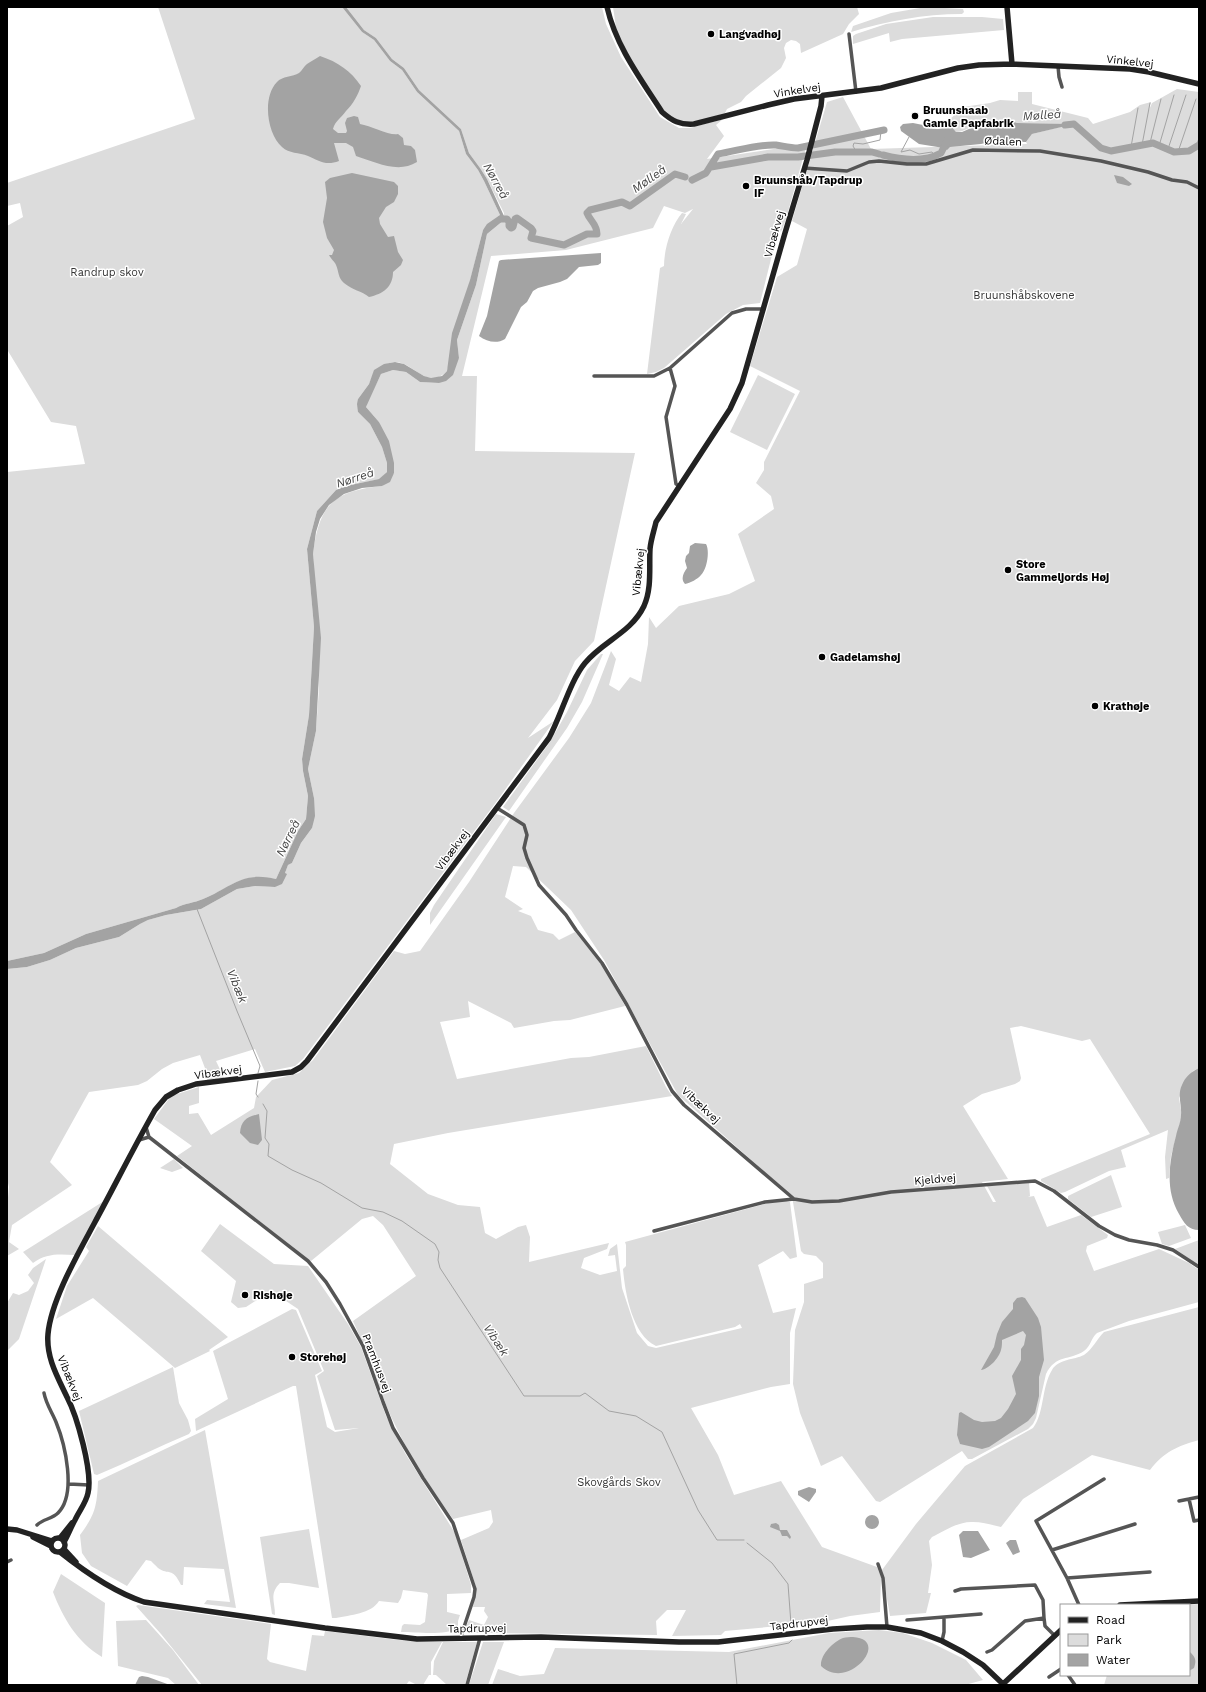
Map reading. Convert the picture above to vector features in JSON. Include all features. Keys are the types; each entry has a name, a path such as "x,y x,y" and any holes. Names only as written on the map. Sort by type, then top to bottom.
{"street":[{"name":"Vinkelvej","path":"607,7 610,19 622,49 662,112 676,123 686,125 768,105 888,86 958,68 979,65 1012,64 1130,69 1199,84"},
{"path":"1007,7 1012,64"},
{"path":"850,34 856,92"},
{"path":"1058,66 1062,87"},
{"name":"Vibækvej","path":"62,1540 75,1520 88,1494 88,1465 71,1404 54,1370 50,1358 48,1334 61,1293 76,1259 146,1126 155,1110 162,1102 178,1090 196,1084 292,1072 301,1067 307,1061 549,738 584,664 594,654 625,631 640,614 648,593 650,549 656,522 730,410 742,383 807,160 822,106 822,96"},
{"name":"Ødalen","path":"804,168 847,171 869,162 879,161 907,164 926,164 973,150 1040,151 1101,161 1148,172 1172,180 1187,182 1199,188"},
{"path":"594,376 654,376 670,368 732,313 746,309 764,309"},
{"path":"670,368 675,386 666,417 676,484 680,486"},
{"name":"Vibækvej","path":"497,808 524,825 527,835 524,848 539,885 566,915 602,963 627,1005 672,1092 690,1110 794,1199"},
{"path":"139,1140 149,1137 146,1126"},
{"name":"Pramhusvej","path":"149,1137 308,1261 326,1282 340,1304 363,1346 382,1402 394,1428 423,1478 453,1523 475,1589 474,1597 460,1639"},
{"name":"Kjeldvej","path":"654,1231 765,1202 794,1199 812,1202 839,1201 892,1192 1035,1181 1054,1191 1099,1226 1115,1235 1129,1240 1157,1245 1173,1250 1199,1267"},
{"path":"37,1525 40,1522 51,1518 63,1507 69,1484 65,1454 56,1421 44,1394"},
{"path":"1079,1604 1067,1578 1036,1521 1104,1478"},
{"path":"69,1484 89,1485"},
{"path":"1179,1502 1199,1497"},
{"path":"1189,1499 1194,1521 1199,1520"},
{"path":"1052,1550 1135,1524"},
{"path":"7,1529 28,1534 51,1543 55,1539 62,1540 62,1550"},
{"name":"Tapdrupvej","path":"51,1543 54,1551 62,1550 78,1565 123,1594 144,1602 398,1638 460,1639 541,1637 718,1642 867,1626 887,1627 921,1633 942,1640 977,1661 1004,1684"},
{"path":"7,1562 11,1560"},
{"path":"878,1564 883,1578 887,1627"},
{"path":"1067,1578 1150,1572"},
{"path":"955,1591 961,1589 1035,1585 1043,1600 1045,1626 1055,1636"},
{"path":"1142,1604 1199,1601"},
{"path":"907,1620 981,1614"},
{"path":"942,1640 944,1632 944,1618"},
{"path":"987,1652 992,1650 1025,1620 1044,1618"},
{"path":"1004,1684 1060,1631"},
{"path":"467,1685 480,1638"},
{"path":"1049,1677 1060,1670"},
{"path":"1069,1676 1076,1685"}],"green space":[{"name":"Randrup skov","path":"158,7 342,7 362,32 374,40 390,61 402,70 417,92 459,131 466,154 478,170 500,215 483,230 447,371 434,378 427,377 403,363 390,363 375,370 369,384 358,399 358,412 370,424 382,447 387,463 387,472 380,479 346,486 336,490 317,511 307,549 314,627 309,715 302,759 308,796 306,819 298,831 276,879 254,877 245,879 200,900 86,934 44,953 7,961 7,472 85,464 76,426 51,422 8,351 7,226 23,217 20,203 7,206 7,183 195,119"},
{"path":"346,7 602,7 606,24 621,57 660,117 679,128 690,128 723,119 716,125 724,136 707,159 807,144 786,219 782,230 777,235 760,303 743,305 726,314 664,368 656,372 647,374 660,268 664,266 664,259 671,231 678,218 682,213 686,214 681,224 693,209 685,213 664,206 653,228 566,250 491,256 462,376 477,376 475,451 635,453 594,641 575,661 557,700 528,738 554,721 497,801 303,1059 295,1066 265,1072 255,1049 216,1061 224,1078 207,1080 208,1076 200,1055 173,1063 162,1069 147,1081 138,1085 89,1092 50,1162 72,1185 12,1225 9,1242 19,1249 7,1256 7,1208 9,1187 7,1179 7,969 27,967 50,960 76,948 119,937 148,920 166,915 201,909 237,889 255,886 275,887 285,873 288,865 292,863 301,843 312,828 314,798 308,769 316,731 319,688 313,554 319,523 331,504 340,497 365,488 382,486 394,473 379,422 366,407 367,403 381,374 393,370 406,372 420,382 439,383 459,358 457,340 476,285 487,234 504,220 504,213 487,179 469,153 461,129 419,90 404,68 392,59 376,38 364,30"},
{"path":"613,7 857,7 859,14 849,24 843,34 801,53 800,44 796,41 791,40 786,43 784,48 786,58 781,68 746,96 741,102 727,109 725,113 696,122 682,122 668,115 659,104 618,41"},
{"path":"926,7 963,9 964,12 962,14 933,15 906,19 851,32 853,26 891,13"},
{"path":"933,17 982,17 1003,19 1004,30 902,39 890,42 889,33 853,44 853,36 856,34 886,24"},
{"path":"1177,89 1199,92 1199,1068 1193,1071 1179,1098 1182,1116 1171,1156 1169,1178 1166,1179 1165,1157 1168,1130 1121,1150 1126,1167 1109,1171 1065,1192 1061,1193 1041,1181 1041,1179 1150,1134 1090,1039 1082,1041 1021,1026 1010,1028 1021,1078 1020,1081 1015,1084 982,1094 963,1106 1008,1179 982,1182 993,1202 996,1202 987,1186 1029,1183 1030,1196 1028,1197 1034,1196 1047,1227 1081,1215 1108,1235 1107,1238 1087,1246 1086,1251 1094,1271 1159,1249 1189,1263 1199,1270 1199,1302 1129,1321 1097,1333 1084,1351 1054,1363 1050,1368 1046,1374 1036,1418 1028,1429 972,1459 968,1459 962,1451 880,1502 876,1501 842,1456 821,1466 800,1413 793,1384 795,1330 804,1302 804,1284 823,1278 823,1263 816,1256 804,1254 801,1251 792,1196 678,1095 604,960 571,910 526,867 513,866 505,897 523,909 518,911 531,916 538,930 553,934 559,940 575,932 602,964 625,1006 570,1020 554,1021 514,1028 511,1023 468,1001 470,1017 440,1022 457,1079 646,1046 672,1096 448,1133 394,1144 390,1164 428,1194 458,1205 480,1207 485,1233 496,1239 518,1227 526,1225 530,1237 529,1262 609,1243 607,1249 584,1258 581,1268 600,1275 617,1271 615,1255 608,1256 610,1249 617,1244 622,1288 637,1333 648,1346 656,1348 742,1328 740,1324 735,1327 656,1346 641,1333 631,1312 623,1269 626,1266 625,1242 772,1202 790,1202 797,1257 790,1259 783,1251 758,1265 773,1313 796,1308 790,1333 790,1384 771,1387 691,1408 718,1455 734,1495 781,1481 822,1547 877,1567 881,1577 880,1612 850,1616 823,1622 725,1631 721,1635 672,1636 686,1610 667,1610 656,1621 657,1635 478,1633 464,1631 469,1620 484,1625 488,1617 484,1611 485,1607 473,1607 476,1587 461,1540 489,1528 493,1522 491,1510 453,1519 404,1443 386,1404 353,1321 416,1276 383,1225 373,1216 362,1219 311,1261 177,1156 192,1146 154,1119 171,1096 199,1087 199,1103 189,1106 189,1114 198,1113 211,1135 254,1108 256,1097 272,1080 299,1073 313,1060 394,951 405,954 420,951 469,882 514,813 569,738 591,703 611,651 616,659 609,685 619,691 630,677 641,682 648,644 649,617 656,628 679,606 729,594 755,581 738,534 774,509 771,496 756,483 764,470 764,462 800,391 750,366 777,277 797,265 807,229 792,221 827,102 843,97 871,149 1027,144 1026,142 1032,134 1072,124 1017,123 1009,120 996,124 981,124 956,132 947,122 963,107 1000,100 1018,101 1018,92 1032,92 1032,104 1088,118 1093,124 1130,112 1140,105 1151,102 1149,110 1152,103"},
{"path":"758,375 795,394 767,450 730,432"},
{"path":"601,654 603,654 582,702 567,728 509,811 503,807 550,742 567,712 587,670"},
{"path":"496,814 506,817 430,925 430,913 434,905"},
{"path":"174,1159 183,1168 172,1172 160,1168"},
{"path":"1111,1175 1122,1207 1091,1217 1068,1199 1068,1196"},
{"path":"104,1201 75,1255 58,1254 43,1257 33,1263 23,1252"},
{"path":"220,1224 274,1264 308,1266 348,1324 361,1347 386,1416 405,1453 455,1533 471,1585 471,1593 447,1594 447,1612 460,1615 458,1628 439,1633 401,1632 404,1624 420,1625 425,1622 428,1595 427,1593 403,1590 398,1603 379,1601 371,1609 366,1611 354,1615 332,1618 296,1386 293,1386 196,1431 195,1419 228,1399 213,1351 292,1309 296,1310 322,1371 315,1375 327,1427 335,1432 359,1428 335,1430 317,1376 324,1371 298,1309 271,1291 246,1307 238,1308 231,1302 236,1281 201,1251"},
{"path":"1185,1225 1191,1238 1169,1246 1162,1244 1158,1232"},
{"path":"98,1226 228,1337 209,1350 210,1351 175,1368 93,1298 56,1319 67,1286 89,1251 86,1247"},
{"path":"1199,1240 1199,1266 1175,1249"},
{"path":"46,1259 19,1339 7,1351 7,1303 13,1293 19,1295 28,1291 34,1283 28,1275 33,1268"},
{"path":"1199,1307 1199,1440 1172,1450 1160,1459 1150,1470 1092,1455 1023,1499 1001,1527 980,1522 968,1522 952,1527 932,1537 929,1541 932,1565 928,1593 931,1593 926,1613 890,1616 882,1570 916,1524 965,1466 1033,1428 1037,1422 1046,1384 1055,1366 1062,1362 1084,1355 1090,1350 1104,1332"},
{"path":"173,1367 179,1403 188,1420 191,1431 189,1434 97,1475 94,1474 79,1411"},
{"path":"205,1430 236,1608 204,1604 207,1600 230,1602 224,1569 184,1567 183,1585 181,1585 173,1573 162,1570 151,1561 146,1560 127,1586 91,1566 82,1553 80,1535 89,1522 96,1504 98,1481"},
{"path":"309,1529 319,1588 280,1583 273,1598 275,1615 272,1614 260,1537"},
{"path":"61,1574 105,1603 102,1657 78,1637 61,1611 53,1592"},
{"path":"1198,1604 1199,1685 1104,1685 1107,1676 1190,1676 1190,1605"},
{"path":"138,1605 271,1624 267,1659 270,1662 306,1671 312,1635 324,1636 325,1631 398,1640 442,1642 431,1662 431,1675 429,1675 423,1685 417,1685 409,1681 406,1685 202,1685 161,1634 136,1606"},
{"path":"146,1620 173,1650 199,1685 176,1685 168,1678 118,1666 116,1621"},
{"path":"879,1630 903,1633 932,1643 966,1660 983,1680 965,1685 492,1685 498,1669 520,1676 544,1674 555,1648 729,1652 829,1633"},
{"path":"443,1642 477,1642 465,1685 447,1685 436,1675 433,1675 434,1661"},
{"path":"483,1642 504,1642 488,1685 469,1685"}],"water":[{"path":"342,7 346,7 364,30 376,38 392,59 404,68 419,90 461,129 469,153 487,179 504,216 504,220 487,234 476,285 457,340 459,358 453,375 446,381 439,383 420,382 406,372 393,370 381,374 366,407 379,422 389,441 394,463 394,473 390,482 382,486 362,488 344,494 329,505 320,519 316,532 313,554 321,638 316,731 308,769 314,798 315,816 312,828 301,843 292,863 288,865 285,873 287,874 282,884 275,887 255,886 237,889 201,909 166,915 148,920 119,937 76,948 50,960 27,967 7,969 7,961 44,953 86,934 200,900 245,879 264,877 276,879 298,831 306,819 308,796 302,759 309,715 314,627 307,549 317,511 336,490 346,486 379,479 387,472 387,463 382,447 370,424 358,412 358,399 369,384 374,370 384,364 395,362 404,364 424,376 431,378 442,376 447,371 452,333 470,280 483,230 487,224 500,215 478,170 466,154 459,131 417,92 402,70 390,61 374,40 362,32"},
{"path":"320,56 333,61 344,68 361,86 357,96 333,129 338,133 346,133 345,123 347,118 354,116 358,117 360,124 390,134 398,134 403,138 404,145 411,146 415,150 417,162 402,167 386,166 356,156 353,147 346,143 334,143 339,161 326,163 305,155 291,152 282,147 273,133 268,115 269,97 272,89 279,80 299,73 307,64"},
{"path":"1009,120 1017,123 1074,124 1032,134 1026,142 993,141 981,144 950,147 947,150 944,148 919,144 901,131 900,127 903,124 913,123 923,125 924,128 938,129 951,126 956,132 962,132 978,125 999,125"},
{"path":"352,173 394,182 398,186 398,194 394,202 386,207 379,218 380,224 388,237 394,236 398,252 403,260 401,265 393,272 393,277 389,286 383,292 369,297 347,285 341,279 335,264 329,255 332,255 334,250 327,238 323,222 327,198 325,182 330,178"},
{"path":"1114,175 1123,177 1132,184 1129,186 1117,183"},
{"path":"601,253 601,263 598,265 579,267 567,279 533,291 527,302 521,307 505,339 502,341 492,342 479,336 487,316 499,261"},
{"path":"695,543 706,544 708,555 706,564 700,576 694,581 685,584 683,578 687,568 685,561 686,556 689,553 690,546"},
{"path":"1199,1068 1199,1230 1195,1230 1185,1223 1175,1205 1170,1186 1170,1166 1181,1118 1180,1096 1183,1082 1191,1073"},
{"path":"259,1114 262,1140 258,1145 250,1143 240,1133 245,1120 251,1116"},
{"path":"1017,1298 1025,1298 1038,1318 1041,1327 1044,1360 1039,1377 1039,1396 1035,1413 1028,1421 989,1447 982,1449 960,1444 957,1435 959,1413 961,1412 974,1420 982,1422 995,1421 1001,1418 1008,1409 1016,1394 1012,1376 1021,1360 1021,1349 1024,1345 1026,1335 1023,1331 1002,1340 1001,1350 996,1360 987,1368 981,1370 994,1347 1002,1322 1013,1309 1013,1303"},
{"path":"809,1487 816,1489 816,1492 809,1502 798,1495 798,1491"},
{"path":"869,1515 875,1515 879,1519 879,1525 875,1529 869,1529 865,1525 865,1519"},
{"path":"776,1523 779,1525 780,1530 787,1530 791,1537 790,1539 787,1536 782,1536 780,1531 770,1527 771,1524"},
{"path":"963,1531 978,1531 990,1550 971,1558 963,1557 959,1535"},
{"path":"1010,1540 1016,1540 1020,1552 1013,1555 1006,1543"},
{"path":"853,1637 864,1640 868,1646 867,1654 862,1662 853,1669 843,1673 832,1672 821,1666 825,1653 831,1646 843,1638"},
{"path":"1190,1652 1195,1660 1194,1668 1190,1670"},
{"path":"142,1676 170,1685 135,1685 139,1677"}],"waterway":[{"path":"1159,146 1174,95"},
{"path":"1168,149 1186,95"},
{"path":"1150,143 1161,99"},
{"path":"1178,152 1196,99"},
{"path":"1142,145 1150,103"},
{"path":"1131,147 1138,108"},
{"name":"Mølleå","path":"1065,125 1074,124 1101,148 1111,151 1153,143 1174,152 1189,151 1199,145"},
{"path":"692,180 706,173 718,154 769,145 798,148 884,130"},
{"path":"857,153 853,146 854,143 863,144 880,140 881,131"},
{"path":"909,137 901,152 910,150 919,154 932,152 935,156"},
{"name":"Mølleå","path":"1196,147 1199,138"},
{"name":"Mølleå","path":"883,155 912,160 927,158 941,153 948,139"},
{"name":"Mølleå","path":"711,167 768,157 798,157 835,152 872,152 879,154"},
{"name":"Mølleå","path":"501,219 507,219 511,228 513,227 515,219 517,218 531,228 533,231 531,238 564,245 587,234 597,234 595,225 587,213 590,210 622,202 630,206 675,174 685,177"},
{"name":"Vibæk","path":"197,909 260,1066 258,1073"},
{"name":"Vibæk","path":"258,1081 256,1094 258,1097"},
{"name":"Vibæk","path":"263,1104 267,1111 265,1138 269,1144 268,1156 292,1170 321,1183 362,1208 383,1212 402,1221 435,1244 439,1252 438,1260 440,1268 524,1396 580,1396 585,1393 609,1411 636,1416 662,1432 698,1510 717,1540 744,1540"},
{"path":"747,1543 772,1563 788,1584 791,1624"},
{"path":"737,1685 734,1654 789,1643 792,1640"}],"place":[{"name":"Langvadhøj","path":"711,34"},
{"name":"Bruunshaab Gamle Papfabrik","path":"915,116"},
{"name":"Bruunshåb/Tapdrup IF","path":"746,186"},
{"name":"Store Gammeljords Høj","path":"1008,570"},
{"name":"Gadelamshøj","path":"822,657"},
{"name":"Krathøje","path":"1095,706"},
{"name":"Rishøje","path":"245,1295"},
{"name":"Storehøj","path":"292,1357"}],"water label":[{"name":"Nørreå","path":"496,181"},
{"name":"Nørreå","path":"355,478"},
{"name":"Nørreå","path":"288,838"}],"park label":[{"name":"Bruunshåbskovene","path":"1024,295"},
{"name":"Skovgårds Skov","path":"619,1482"}]}
